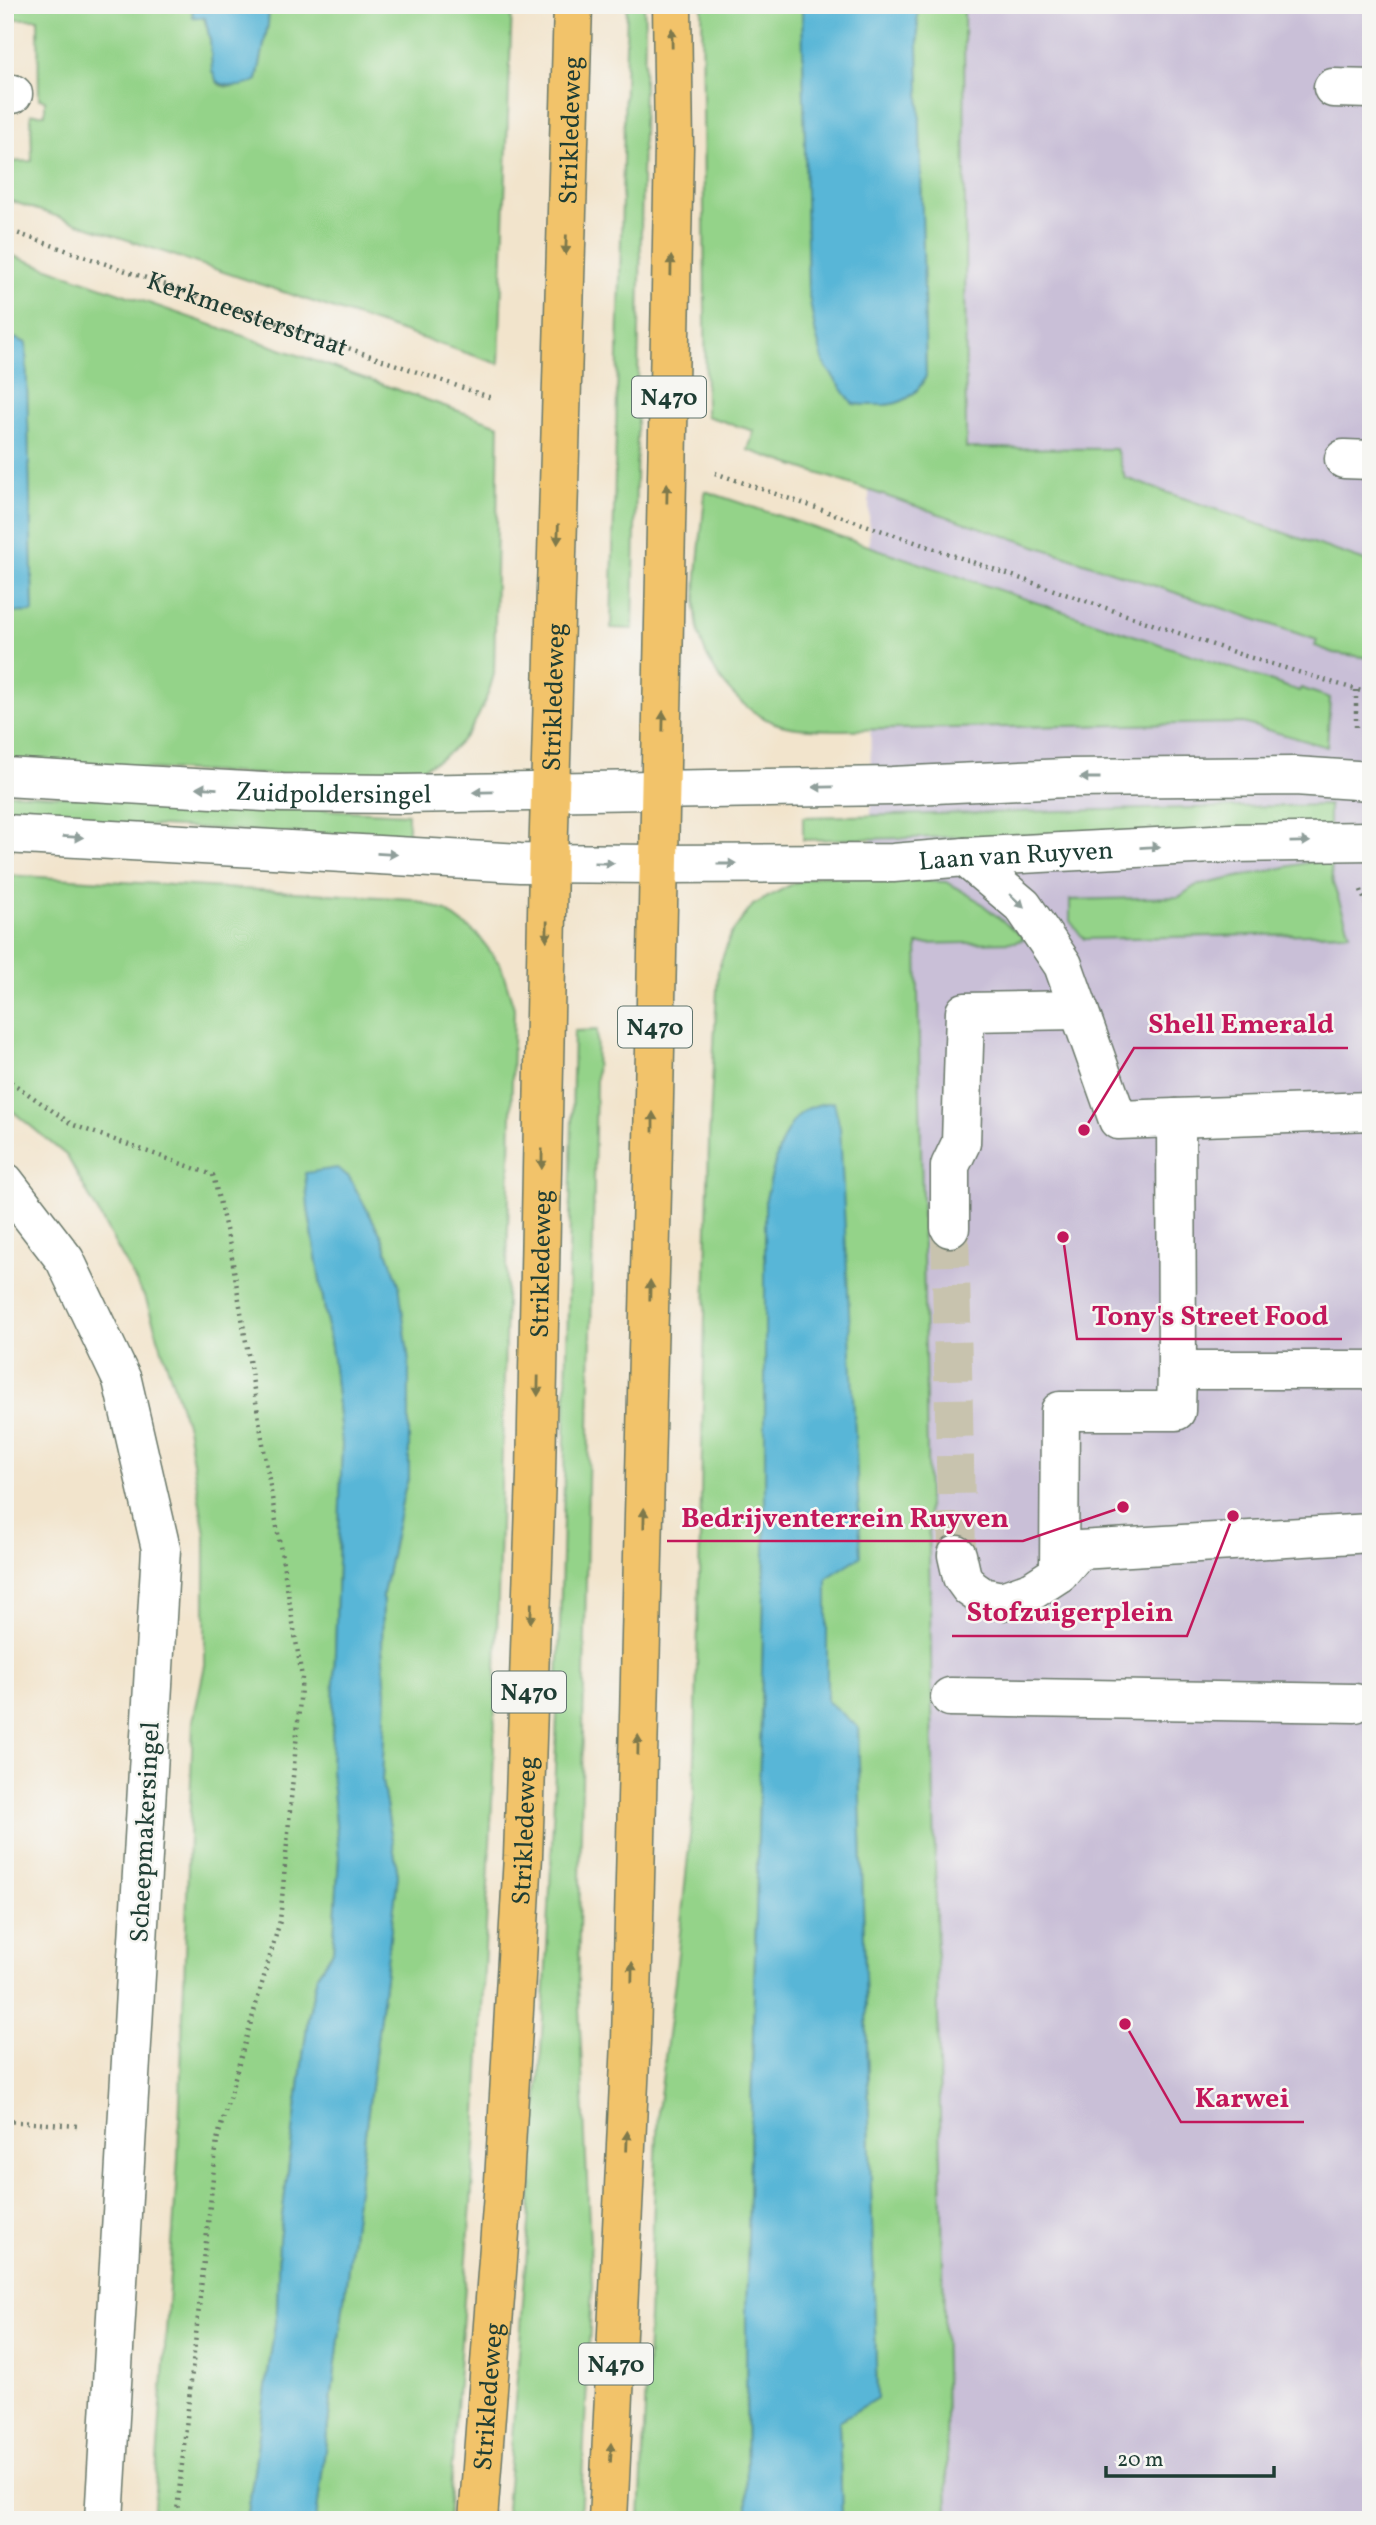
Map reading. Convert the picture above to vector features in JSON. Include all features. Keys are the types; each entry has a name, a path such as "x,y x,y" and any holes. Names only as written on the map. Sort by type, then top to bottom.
{"main road":[{"name":"Strikledeweg","path":"478,2520 504,2181 523,1856 536,1474 548,863 573,5"},
{"name":"N470","path":"608,2520 631,2041 674,147 672,5"}],"street":[{"path":"1332,88 1371,89"},
{"path":"661,789 892,786 1065,778 1295,776 1371,781"},
{"name":"Zuidpoldersingel","path":"5,777 282,793 401,794 661,789"},
{"path":"5,834 548,863 659,864"},
{"name":"Laan van Ruyven","path":"659,864 893,863 965,856 1232,843 1371,841"},
{"path":"965,856 1023,906 1063,965 1118,1120 1371,1111"},
{"path":"950,1228 950,1166 961,1143 965,1012 1079,1010"},
{"path":"1059,1573 1060,1411 1176,1411 1176,1118"},
{"name":"Scheepmakersingel","path":"5,1182 65,1260 122,1380 161,1549 104,2520"},
{"path":"1177,1370 1371,1370"},
{"path":"957,1555 962,1577 970,1588 983,1597 1002,1601 1033,1590 1059,1573 1079,1550 1371,1533"},
{"path":"950,1697 1355,1703"}],"path":[{"name":"Kerkmeesterstraat","path":"5,229 492,398"},
{"path":"715,473 1242,655 1371,694"},
{"path":"5,1078 73,1125 213,1175 230,1246 302,1677 280,1921 217,2140 177,2520"},
{"path":"5,2121 126,2130"}],"shaded area":[{"path":"859,5 1371,5 1371,2520 882,2520 869,494"}],"green space":[{"path":"5,5 192,5 193,16 204,18 210,37 216,81 229,87 257,80 269,5 512,5 499,364 5,199 5,162 32,161 31,114 45,114 45,100 39,99 38,19 5,19"},
{"path":"627,5 644,5 645,32 633,629 611,628"},
{"path":"702,5 802,5 808,290 816,335 853,404 886,405 912,395 926,376 917,5 964,5 966,448 1116,449 1125,478 1371,563 1371,658 1334,653 1315,646 1317,640 748,450 754,431 706,416"},
{"path":"5,253 499,425 494,674 478,716 456,746 424,767 381,780 5,762 5,613 33,611 26,343 5,334"},
{"path":"705,491 1299,691 1301,688 1330,698 1327,747 1243,723 842,730 804,729 777,724 754,712 729,689 710,661 698,630 697,568"},
{"path":"5,793 408,814 408,840 5,817"},
{"path":"1329,805 1329,830 803,840 803,817"},
{"path":"1310,862 1330,862 1333,883 1350,933 1084,939 1070,921 1070,900 1179,897 1195,886"},
{"path":"5,875 412,899 446,911 478,935 501,966 514,1008 493,1782 476,2135 448,2520 316,2520 398,1875 382,1781 386,1692 382,1648 383,1594 409,1476 399,1284 382,1237 349,1177 308,1208 333,1359 342,1444 331,1769 339,1857 333,1951 317,1975 308,2018 279,2239 277,2310 247,2520 153,2520 178,2158 193,1721 205,1665 205,1534 187,1427 146,1300 67,1156 5,1105"},
{"path":"821,875 947,882 977,900 1025,939 1015,942 917,944 948,2520 842,2520 839,2421 877,2398 858,1728 827,1702 827,1578 788,1129 778,1153 765,1203 765,1553 746,2317 747,2520 640,2520 658,2111 694,1798 709,1140 718,970 731,934 753,905 794,883"},
{"path":"597,1030 578,1984 592,2287 580,2520 505,2520 529,2224 548,1929 561,1592 574,1031"}],"water":[{"path":"192,5 269,5 257,80 237,86 217,82 212,71 205,18 193,17"},
{"path":"802,5 917,5 926,376 912,395 886,405 853,404 824,364 816,335 808,290"},
{"path":"5,334 26,343 33,612 5,613"},
{"path":"834,1102 840,1128 861,1556 827,1578 827,1701 858,1727 877,2398 839,2421 842,2520 747,2520 746,2317 765,1553 765,1203 778,1151 790,1126 807,1109"},
{"path":"337,1168 349,1177 382,1237 399,1284 409,1362 409,1476 383,1594 382,1648 386,1692 382,1781 398,1875 316,2520 247,2520 277,2310 279,2239 308,2018 317,1975 333,1951 339,1857 331,1769 342,1444 333,1359 308,1208 305,1173"}],"tunnel":[{"path":"950,1228 957,1555"}],"place":[{"name":"Shell Emerald","path":"1084,1130"},
{"name":"Tony's Street Food","path":"1063,1237"},
{"name":"Bedrijventerrein Ruyven","path":"1123,1507"},
{"name":"Stofzuigerplein","path":"1233,1516"},
{"name":"Karwei","path":"1125,2024"}]}
